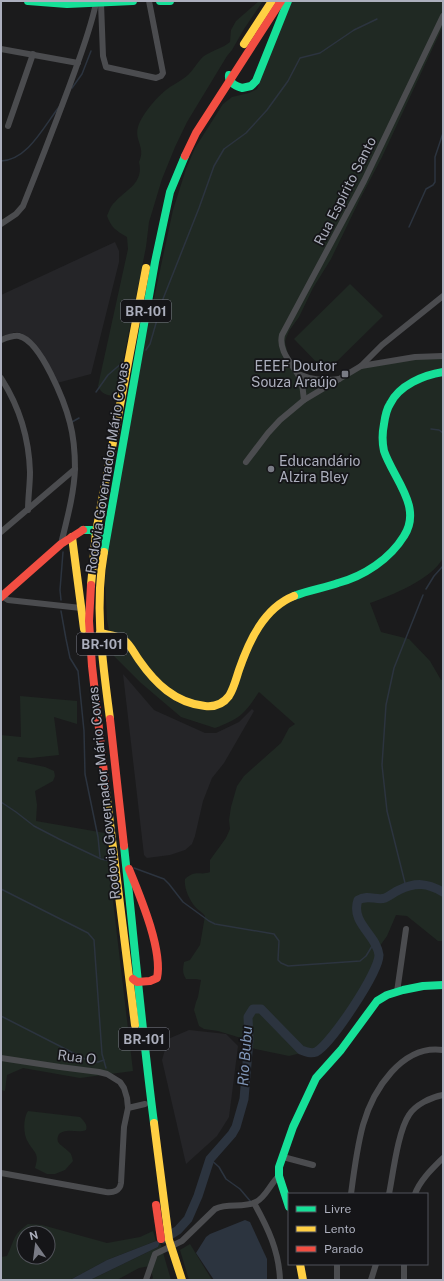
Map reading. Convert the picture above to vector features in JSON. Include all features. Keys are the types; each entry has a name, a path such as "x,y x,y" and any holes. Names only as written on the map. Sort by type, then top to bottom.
{"main road":[{"path":"28,1 43,3 133,1"},
{"path":"160,1 170,1"},
{"name":"Rodovia Governador Mário Covas","path":"174,1280 162,1221 145,1104 92,666 89,621 92,562 100,507 153,234 163,191 189,131 272,1"},
{"name":"Rodovia Governador Mário Covas","path":"162,1221 139,982 100,633 99,611 103,556 155,262 170,192 185,154 196,133 281,1"},
{"path":"233,61 228,77 230,81 237,86 246,88 253,85 256,81 288,1"},
{"path":"100,633 126,642 159,686 178,699 195,706 210,706 223,703 229,697 252,640 277,605 291,598 359,576 380,562 402,540 409,526 410,508 405,494 390,464 382,442 385,416 390,402 397,394 416,380 443,372"},
{"path":"1,596 61,544 83,530 100,507"},
{"path":"83,530 91,530 96,532 102,544 95,605 99,611"},
{"path":"72,537 87,652 92,666"},
{"path":"118,888 124,900 133,979 135,982 148,982 156,979 159,973 158,966 152,935 143,905 124,857"},
{"path":"288,1204 279,1176 279,1167 293,1127 316,1078 341,1050 373,1006 382,998 397,992 423,986 443,985"},
{"name":"Rodovia Governador Mário Covas","path":"170,1259 182,1280"},
{"path":"300,1265 303,1280"}],"street":[{"path":"103,2 103,56 106,68 156,78 161,76 163,72 149,1"},
{"path":"1,224 16,214 23,206 78,63 91,24 103,2"},
{"name":"Rua Espírito Santo","path":"304,400 302,385 298,374 283,350 281,342 282,335 364,181 443,16"},
{"path":"1,49 78,63"},
{"path":"8,126 33,54"},
{"path":"246,462 280,420 304,400 361,366 388,340 443,296"},
{"path":"1,340 14,336 24,338 33,346 48,368 58,388 70,422 74,446 74,484 61,544"},
{"path":"361,366 415,357 443,356"},
{"path":"298,374 320,381 340,379"},
{"path":"1,378 10,392 18,410 27,444 30,474 28,510"},
{"path":"1,532 75,469"},
{"path":"1,596 8,600 81,608"},
{"path":"397,992 406,928"},
{"path":"351,1193 363,1125 369,1107 389,1074 408,1058 426,1050 443,1050"},
{"name":"Rua O","path":"1,1058 107,1074 120,1082 124,1088 128,1108 124,1126 121,1183 119,1189 116,1191 106,1192 1,1173"},
{"path":"389,1193 404,1123 409,1115 424,1103 434,1098 443,1096"},
{"path":"128,1108 145,1104"},
{"path":"283,1157 313,1165"},
{"path":"416,1193 433,1168 443,1158"},
{"path":"146,1280 155,1254 182,1241 215,1209 224,1205 247,1205 254,1203 265,1195 279,1176"},
{"path":"254,1203 266,1225 277,1254 280,1280"},
{"path":"337,1265 337,1280"},
{"path":"371,1280 376,1265"},
{"path":"404,1265 404,1280"}],"shaded area":[{"path":"259,1 263,1 227,56 187,122 162,179 149,222 146,247 116,396 110,396 101,391 98,386 128,249 127,237 114,228 107,216 112,205 133,185 139,175 141,148 137,136 138,127 147,110 161,94 188,75 204,56 230,42 231,30 236,21"},
{"path":"292,1 443,1 443,26 382,157 331,259 313,288 299,317 289,331 285,342 289,358 294,366 300,372 315,378 340,377 364,365 443,356 443,558 430,573 420,580 400,591 370,603 381,632 409,639 430,661 441,680 443,680 443,941 438,941 407,916 396,915 387,936 377,950 377,971 348,1019 333,1037 321,1048 289,1056 246,1047 241,1038 218,1031 204,1029 199,1026 194,1010 201,980 186,979 183,969 184,962 190,960 200,945 205,916 194,906 186,889 185,879 195,873 210,872 210,860 226,838 230,829 229,820 231,807 237,786 244,776 281,743 289,728 295,724 259,692 241,714 231,721 215,728 181,717 141,683 114,656 107,620 105,582 109,541 145,340 173,210 186,169 195,148 223,104 232,97 249,93 257,89"},
{"path":"115,242 119,251 119,262 91,374 57,383 27,337 21,333 15,332 1,337 1,295"},
{"path":"350,284 383,316 326,372 294,339"},
{"path":"123,674 154,710 205,733 216,733 239,722 252,709 254,711 224,763 212,778 203,801 192,844 185,850 170,855 147,858 144,855"},
{"path":"20,696 77,701 77,724 54,717 59,755 31,758 18,757 17,761 45,767 54,771 55,776 53,781 35,791 37,805 36,821 105,833 133,1071 80,1078 23,1068 7,1075 5,1091 1,1090 1,735 21,737"},
{"path":"189,1030 226,1034 238,1046 229,1117 217,1136 186,1164 162,1060 168,1039"},
{"path":"28,1111 80,1117 85,1123 86,1130 65,1131 59,1134 58,1142 70,1153 73,1161 65,1170 55,1174 47,1174 35,1168 37,1156 26,1139 24,1131 24,1122"},
{"path":"56,1229 107,1243 140,1237 153,1231 156,1241 107,1260 70,1280 1,1280 1,1257 7,1256 16,1235 16,1265 56,1265"},
{"path":"160,1242 171,1280 151,1280 153,1278 150,1266 139,1268 117,1280 90,1280 158,1247"},
{"path":"190,1244 212,1280 189,1280 180,1250"}],"water":[{"path":"245,1220 250,1222 267,1259 267,1280 214,1280 196,1253 206,1237 210,1234"},
{"path":"156,1241 160,1242 158,1247 90,1280 70,1280 107,1260"}],"waterway":[{"path":"146,350 150,344 163,299 214,166 224,149 246,133 267,110 288,81 300,58 320,53 354,30 377,19"},
{"path":"72,88 82,74 91,51"},
{"path":"1,161 11,159 19,155 27,148 34,141 59,107"},
{"path":"409,227 426,189 435,182 435,157 443,133"},
{"path":"96,392 108,375 123,362"},
{"path":"72,422 79,418"},
{"path":"431,429 439,430 443,433"},
{"path":"61,600 60,590 63,552"},
{"path":"426,589 434,576 443,566"},
{"path":"406,887 387,811 382,765 386,705 394,668 423,595"},
{"path":"61,611 70,658 78,671 84,731 85,774 98,837 100,857"},
{"path":"1,802 34,826 101,859 110,861"},
{"path":"134,868 164,879 183,902 215,924 274,934 279,941 278,960 288,966 360,961 366,956 374,943"},
{"name":"Rio Bubu","path":"164,1239 178,1230 188,1219 198,1196 210,1159 232,1134 236,1127 244,1099 249,1040 248,1017 253,1009 261,1009 301,1050 310,1053 316,1052 343,1022 363,991 377,964 379,955 377,948 358,915 358,900 362,898 382,899 405,887 416,885 427,885 443,892"},
{"path":"1,889 88,933 94,940 102,1054 106,1068"},
{"path":"1,1016 91,1062 104,1060"},
{"path":"210,1159 219,1167 226,1179 240,1189 251,1202"}],"traffic: fast":[{"path":"28,1 67,4 133,1"},
{"path":"160,1 170,1"},
{"path":"229,75 231,82 242,88 251,86 256,81 288,1"},
{"path":"104,552 155,262 170,192 185,156"},
{"path":"294,596 348,580 367,571 384,559 404,536 409,525 410,514 404,493 384,451 383,428 386,414 394,397 399,391 420,378 443,372"},
{"path":"83,530 92,530 99,537"},
{"path":"124,846 154,1123"},
{"path":"288,1204 279,1176 279,1167 293,1127 316,1078 341,1050 377,1001 387,995 403,990 423,986 443,985"}],"traffic: slow":[{"path":"244,44 272,1"},
{"path":"91,585 96,532 146,268"},
{"path":"72,537 84,629"},
{"path":"104,552 101,573 100,615 102,657 110,719"},
{"path":"100,633 121,638 126,642 159,684 175,696 194,704 212,706 224,701 231,693 253,637 266,617 283,601 294,596"},
{"path":"106,791 135,1025"},
{"path":"154,1123 169,1240 182,1280"},
{"path":"300,1265 303,1280"}],"traffic: jam":[{"path":"185,156 196,133 281,1"},
{"path":"1,597 61,544 83,530"},
{"path":"91,585 89,621 92,666 106,791"},
{"path":"110,719 124,846"},
{"path":"129,869 139,893 154,938 158,966 157,978 150,981 137,982 133,979"},
{"path":"156,1205 161,1239"}],"place":[{"name":"EEEF Doutor Souza Araújo","path":"345,374"},
{"name":"Educandário Alzira Bley","path":"271,469"}]}
